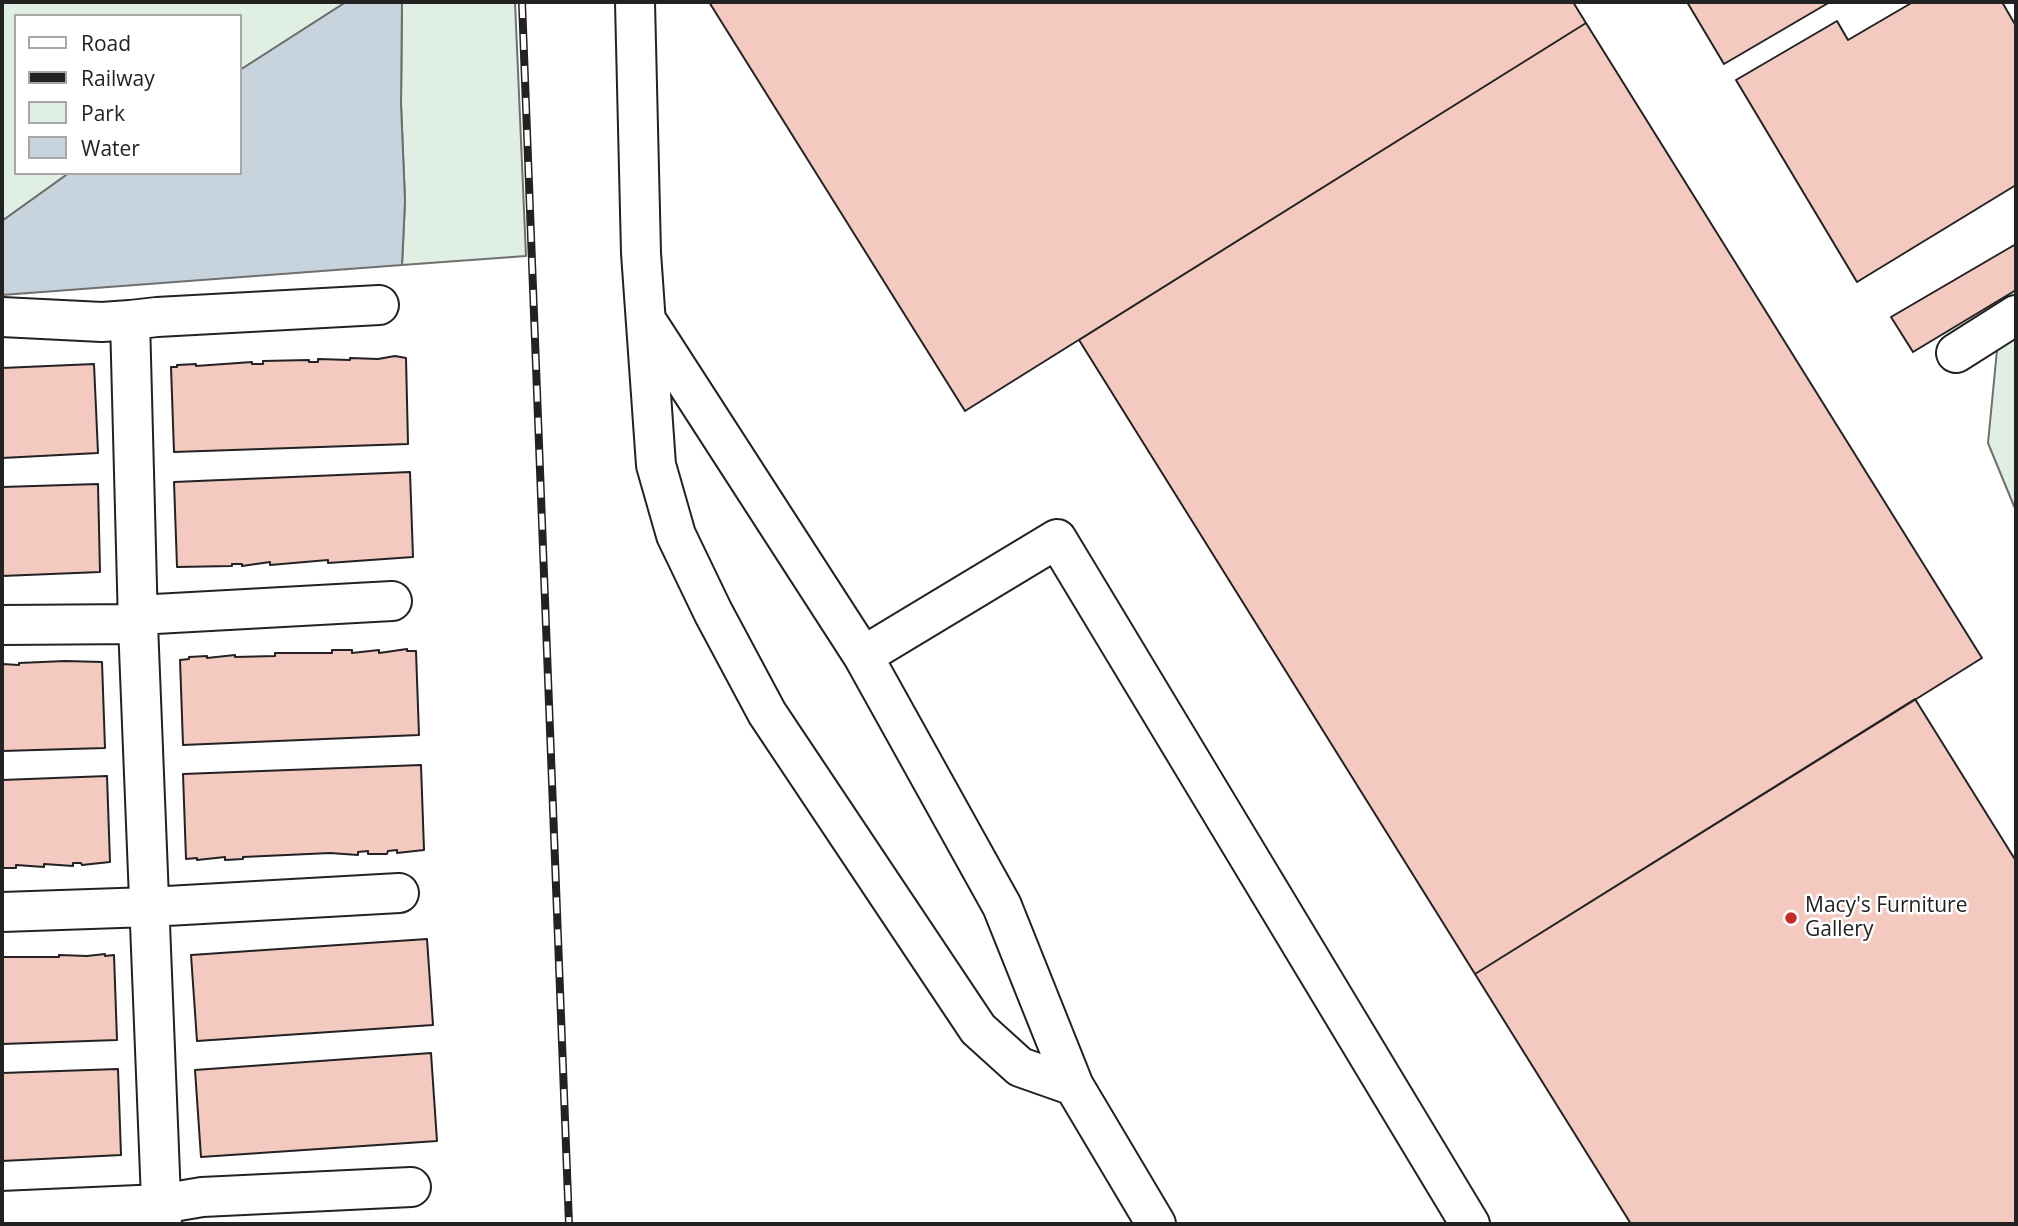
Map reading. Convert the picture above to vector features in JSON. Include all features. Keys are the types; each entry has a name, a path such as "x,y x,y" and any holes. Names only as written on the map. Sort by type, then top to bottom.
{"lane":[{"path":"635,2 641,253 656,466 676,535 767,713 978,1029 1020,1067 1074,1086"},
{"path":"2,317 102,322 379,305"},
{"path":"1956,353 2016,315"},
{"path":"646,319 863,656 1002,906 1074,1086 1156,1224"},
{"path":"130,320 137,619 161,1214"},
{"path":"863,656 1057,539 1470,1224"},
{"path":"2,625 137,619 392,601"},
{"path":"2,912 399,892"},
{"path":"2,1211 161,1214 202,1196 411,1187"}],"green space":[{"path":"2,2 346,2 242,69 242,14 14,14 14,175 66,175 2,221"},
{"path":"402,2 515,2 526,256 402,265 405,201 401,104"},
{"path":"2016,248 2016,511 1988,443 1997,350 2012,251"}],"water":[{"path":"346,2 402,2 401,104 405,201 402,265 2,295 2,221 66,175 242,175 242,69"}],"building":[{"path":"709,2 1573,2 1586,23 965,411"},
{"path":"1687,2 1830,2 1724,64"},
{"path":"1913,2 2002,2 2016,26 2016,185 1857,282 1736,80 1837,21 1848,40"},
{"path":"1586,23 1982,658 1475,974 1079,340"},
{"path":"2016,244 2016,290 1913,352 1891,317"},
{"path":"395,356 406,358 408,444 174,452 171,367 252,362 263,364 263,361 318,362 318,359 378,359"},
{"path":"94,364 98,453 2,458 2,368"},
{"path":"410,472 413,557 328,563 328,560 270,565 270,562 242,566 232,564 177,567 174,482"},
{"path":"98,484 100,572 2,576 2,487"},
{"path":"407,649 416,651 419,735 183,745 180,660 207,656 275,656 275,653 332,653 332,650 352,650 352,653 379,650 379,653"},
{"path":"102,662 105,748 2,751 2,664"},
{"name":"Macy's Furniture Gallery","path":"1915,699 2016,861 2016,1224 1631,1224 1475,974"},
{"path":"421,765 424,850 397,853 397,850 388,851 387,854 368,854 368,851 358,852 358,855 330,853 225,860 225,857 186,859 183,774"},
{"path":"107,776 110,862 82,865 73,863 73,866 44,864 44,867 16,865 16,868 2,868 2,780"},
{"path":"427,939 433,1025 197,1041 191,955"},
{"path":"114,955 117,1040 2,1044 2,957"},
{"path":"431,1053 437,1141 201,1157 195,1070"},
{"path":"118,1069 121,1155 2,1161 2,1073"}],"railway":[{"path":"522,2 569,1224"}],"place":[{"name":"Macy's Furniture Gallery","path":"1791,918"}]}
